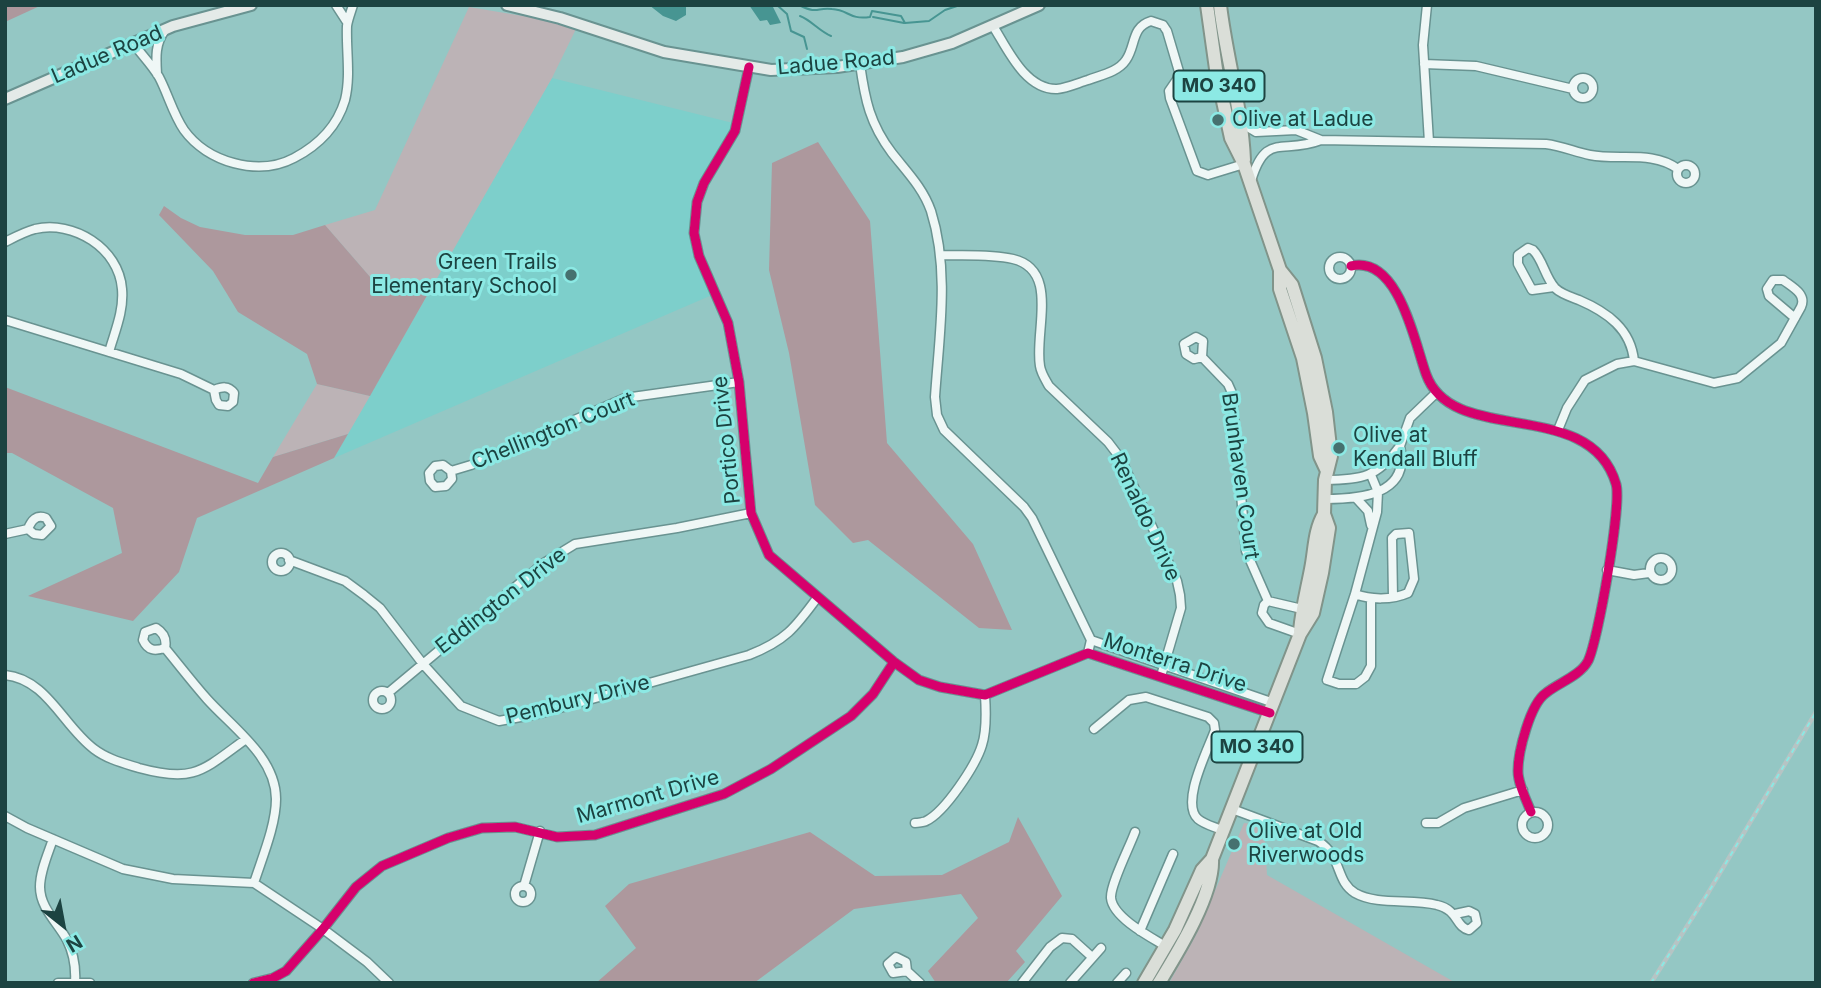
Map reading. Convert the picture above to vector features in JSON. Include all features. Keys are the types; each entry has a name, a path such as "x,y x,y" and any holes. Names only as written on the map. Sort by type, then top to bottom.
{"main road":[{"name":"Ladue Road","path":"5,99 166,30 251,5"},
{"name":"Ladue Road","path":"507,5 570,20 664,52 771,70 860,64 915,54 952,43 1039,5"},
{"name":"MO 340","path":"1159,983 1202,870 1212,859 1224,831 1300,634 1313,613 1329,528 1324,514 1326,475 1320,456 1303,358 1280,289 1280,270 1244,164 1231,138 1216,69 1207,5"},
{"name":"MO 340","path":"1220,5 1243,135 1244,164"},
{"name":"MO 340","path":"1300,634 1301,609 1311,569 1317,527 1324,514"},
{"name":"MO 340","path":"1144,983 1171,950"}],"street":[{"path":"336,5 347,22"},
{"path":"133,43 158,74 184,129 202,149 242,166 265,167 289,161 314,147 339,115 345,100 348,76 347,22 353,5"},
{"path":"1427,5 1424,64 1429,142"},
{"path":"993,26 1026,74 1040,84 1056,89 1116,69 1127,59 1140,26 1151,21 1163,25 1180,75 1169,91 1170,99 1197,171 1208,175 1244,164"},
{"path":"158,74 156,54 159,38 166,30"},
{"path":"860,64 867,108 882,138 923,195 930,211 941,255 935,406 937,415 944,430 1024,507 1041,534 1091,640 1088,653"},
{"path":"1424,64 1476,66 1573,89"},
{"name":"Portico Drive","path":"749,67 735,131 704,183 694,219 694,233 699,256 728,323 739,382 751,513 769,555 894,662 919,680 940,687 985,695"},
{"path":"1240,120 1255,132 1296,130 1321,140 1561,146 1587,155 1655,159 1678,170"},
{"path":"1250,184 1265,151 1280,147 1306,146 1321,140"},
{"path":"5,242 35,229 49,227 79,233 95,241 118,271 122,287 121,312 109,352"},
{"path":"1554,287 1532,290 1517,259 1523,250 1528,248 1536,253 1554,287 1563,294 1596,307 1611,318 1628,336 1634,361"},
{"name":"Renaldo Drive","path":"941,255 1016,260 1031,268 1037,275 1042,290 1040,359 1043,376 1049,386 1108,442 1121,459 1177,581 1181,608 1161,676"},
{"path":"1351,266 1366,266 1380,273 1393,286 1400,298 1426,377 1436,393 1454,408 1558,430 1594,448 1605,461 1616,485 1615,526 1596,637 1587,664 1543,694 1531,715 1518,770 1531,811"},
{"path":"1558,430 1567,408 1585,380 1602,370 1634,361 1714,383 1728,382 1747,372 1781,343 1803,303 1802,297 1783,280 1773,280 1767,289 1769,296 1794,318"},
{"path":"5,320 181,374 214,390"},
{"name":"Brunhaven Court","path":"1202,357 1228,384 1232,393 1246,551 1268,601 1262,609 1264,620 1300,634"},
{"name":"Chellington Court","path":"451,471 471,465 625,398 739,382"},
{"path":"1326,475 1349,480 1371,475 1388,463 1400,446 1410,418 1436,393"},
{"path":"1325,499 1367,498 1378,492 1397,478 1403,459 1400,446"},
{"path":"1371,475 1378,492 1377,512 1355,594 1327,680 1333,683 1356,684 1369,672 1371,599"},
{"path":"1356,498 1368,511 1372,529"},
{"name":"Eddington Drive","path":"388,693 544,562 575,544 751,513"},
{"path":"5,534 28,529"},
{"path":"1355,594 1371,599 1393,597 1408,593 1414,579 1409,534 1396,534 1392,538 1393,597"},
{"name":"Pembury Drive","path":"289,560 345,581 364,594 380,608 423,664 461,706 489,719 511,720 542,713 758,652 779,641 794,628 817,598"},
{"path":"1607,570 1634,575 1648,573"},
{"path":"1268,601 1301,609"},
{"name":"Monterra Drive","path":"1091,640 1164,665 1272,708"},
{"path":"165,648 206,698 259,753 272,780 276,811 254,883"},
{"name":"Monterra Drive","path":"985,695 1088,653 1272,708"},
{"name":"Marmont Drive","path":"254,983 286,971 366,877 400,857 464,832 499,826 540,831 557,837 595,835 724,794 771,769 851,716 873,694 894,662"},
{"path":"5,675 24,678 38,687 79,736 96,750 125,764 161,774 189,775 197,772 246,739"},
{"path":"915,823 926,821 938,811 962,781 981,749 985,695"},
{"path":"1094,729 1129,700 1146,698 1208,717 1214,723 1215,730 1192,792 1191,808 1200,821 1224,831"},
{"path":"1426,822 1438,823 1464,808 1523,790"},
{"path":"1232,809 1318,841 1330,849 1338,862 1341,878 1355,892 1383,900 1438,905 1455,914"},
{"path":"5,816 122,869 164,878 254,883 323,929 367,962 389,983"},
{"path":"524,886 540,831"},
{"path":"1135,832 1112,888 1111,899 1124,918 1171,950"},
{"path":"53,839 41,876 40,890 48,913 71,949 75,982"},
{"path":"1140,931 1173,854"},
{"path":"1022,983 1050,947 1062,938 1072,939 1092,957"},
{"path":"1070,983 1101,948"},
{"path":"907,971 920,983"},
{"path":"1117,983 1126,974"},
{"path":"58,983 90,983"}],"shaded area":[{"path":"5,5 42,5 5,22"},
{"path":"649,5 686,5 686,15 676,21 663,16"},
{"path":"749,5 772,5 781,23 770,25 767,20 760,21"},
{"path":"469,7 541,19 576,29 552,78 429,292 384,293 325,225 375,210"},
{"name":"Green Trails Elementary School","path":"552,78 733,123 730,134 696,194 690,216 691,241 712,295 334,458"},
{"path":"818,142 870,221 887,443 973,544 1012,630 979,628 868,540 853,543 815,505 789,353 769,270 772,163"},
{"path":"164,206 200,227 245,235 293,235 325,225 384,293 429,292 370,396 317,384 307,354 238,312 213,271 159,215"},
{"path":"317,384 370,396 348,434 273,457"},
{"path":"5,387 258,483 273,457 348,434 334,458 197,518 179,572 133,621 28,596 122,553 113,508 12,453 5,453"},
{"path":"1018,817 1062,896 1016,951 1025,962 1006,983 936,983 928,971 978,918 961,894 854,909 754,983 596,983 636,948 605,906 629,884 810,832 875,876 942,875 1009,842"},
{"path":"1244,823 1264,826 1267,875 1456,983 1169,983 1196,935"}],"waterway":[{"path":"777,5 787,14 791,31 804,37 807,49"},
{"path":"799,5 814,10 838,10 858,17 870,17 872,11 901,16 905,23 929,21 945,10 960,5"},
{"path":"800,16 831,36"},
{"path":"873,17 904,23"}],"railway":[{"path":"1651,983 1816,712"}],"cycle path":[{"path":"749,67 735,131 704,183 697,202 694,233 699,256 728,323 739,382 751,513 769,555 894,662 919,680 940,687 985,695 1088,653 1270,713"},
{"path":"1351,266 1368,266 1381,274 1393,287 1410,324 1426,374 1441,396 1463,410 1551,430 1579,440 1601,457 1616,484 1616,517 1608,572 1588,661 1580,671 1540,699 1530,718 1523,741 1518,776 1531,812"},
{"path":"253,983 273,978 286,971 356,887 382,866 448,838 482,828 515,827 557,837 595,835 724,794 771,769 851,716 873,694 894,662"}],"place":[{"name":"Olive at Ladue","path":"1218,120"},
{"name":"Green Trails Elementary School","path":"571,275"},
{"name":"Olive at Kendall Bluff","path":"1339,448"},
{"name":"Olive at Old Riverwoods","path":"1234,844"}]}
